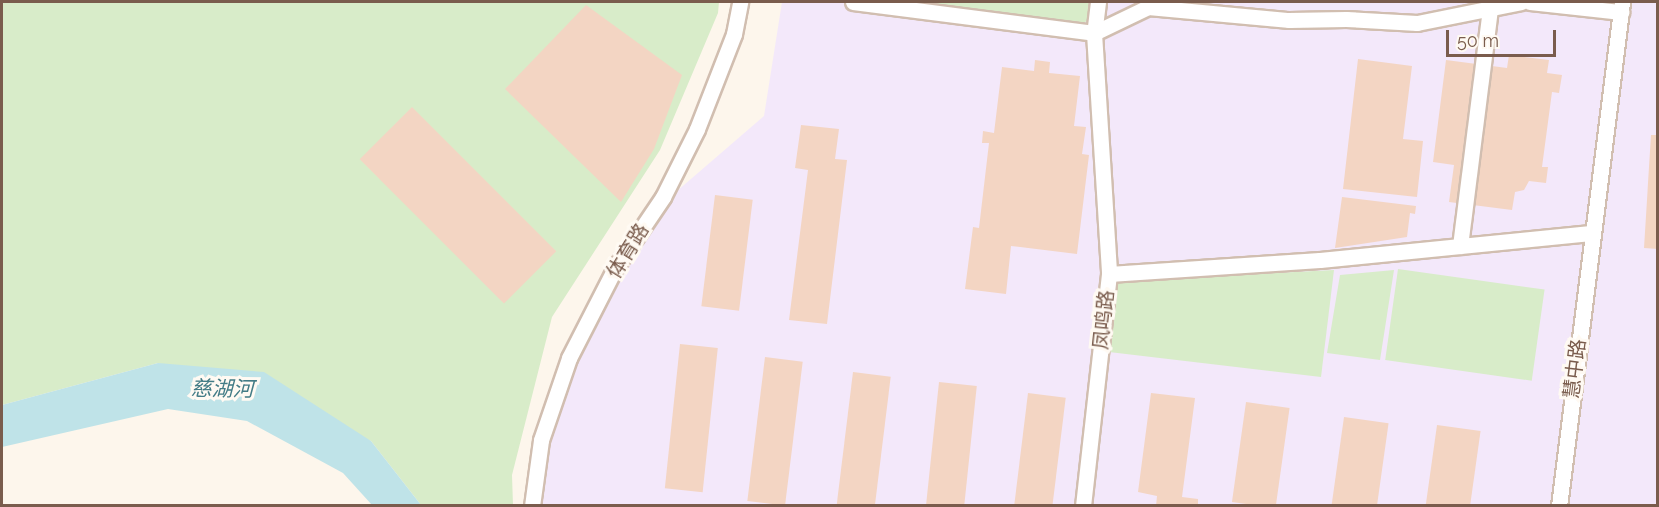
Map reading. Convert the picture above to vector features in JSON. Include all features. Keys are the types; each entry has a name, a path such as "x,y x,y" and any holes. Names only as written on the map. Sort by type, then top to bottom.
{"street":[{"name":"体育路","path":"532,506 541,440 569,358 615,268 663,197 697,129 734,34 740,2"},
{"path":"853,2 1095,33 1148,7 1289,20 1346,19 1417,23 1521,2"},
{"path":"1098,2 1095,33 1109,274"},
{"path":"1530,2 1621,7"},
{"name":"慧中路","path":"1559,506 1591,233 1621,7"},
{"path":"1490,8 1460,246 1591,233"},
{"name":"凤鸣路","path":"1083,506 1109,274 1320,260 1460,246"}],"shaded area":[{"path":"782,2 1657,2 1657,505 538,506 538,489 569,358 655,210 764,116"}],"green space":[{"path":"2,2 719,2 718,13 660,150 552,317 512,475 513,505 421,505 371,441 158,363 2,405"},
{"path":"897,2 1090,2 1088,20 1081,25"},
{"path":"1398,269 1545,290 1532,381 1385,360"},
{"path":"1334,270 1321,377 1109,352 1117,281"},
{"path":"1394,270 1380,360 1327,353 1340,275"}],"water":[{"name":"慈湖河","path":"158,363 264,372 371,441 421,505 372,505 343,473 247,421 168,409 2,447 2,405"}],"building":[{"path":"586,5 682,75 654,149 621,202 505,89"},
{"path":"1509,55 1549,60 1547,73 1562,75 1559,93 1552,92 1542,167 1548,167 1546,183 1529,181 1524,190 1515,192 1512,210 1449,202 1454,165 1433,162 1446,60 1507,68"},
{"path":"1358,59 1412,66 1403,139 1423,141 1417,197 1343,189"},
{"path":"1035,60 1050,62 1049,73 1080,76 1074,126 1086,127 1082,154 1089,155 1077,254 1011,246 1006,294 965,289 973,227 979,228 989,143 982,143 983,131 994,133 1002,67 1034,71"},
{"path":"412,107 556,251 504,304 360,159"},
{"path":"801,125 839,129 835,159 847,160 827,324 789,320 808,170 795,168"},
{"path":"1651,135 1658,135 1658,249 1644,248"},
{"path":"715,195 753,200 739,311 701,306"},
{"path":"1342,197 1416,206 1415,214 1410,213 1407,237 1335,248"},
{"path":"680,344 718,348 703,492 665,488"},
{"path":"765,357 803,362 785,506 747,501"},
{"path":"853,372 891,377 875,506 837,506"},
{"path":"939,382 977,386 964,506 926,506"},
{"path":"1028,393 1066,398 1052,506 1014,506"},
{"path":"1151,393 1195,398 1182,497 1198,499 1198,506 1156,506 1157,496 1138,492"},
{"path":"1246,402 1290,408 1276,506 1232,502"},
{"path":"1344,417 1389,423 1377,506 1331,506"},
{"path":"1437,425 1481,431 1470,506 1426,506"}]}
